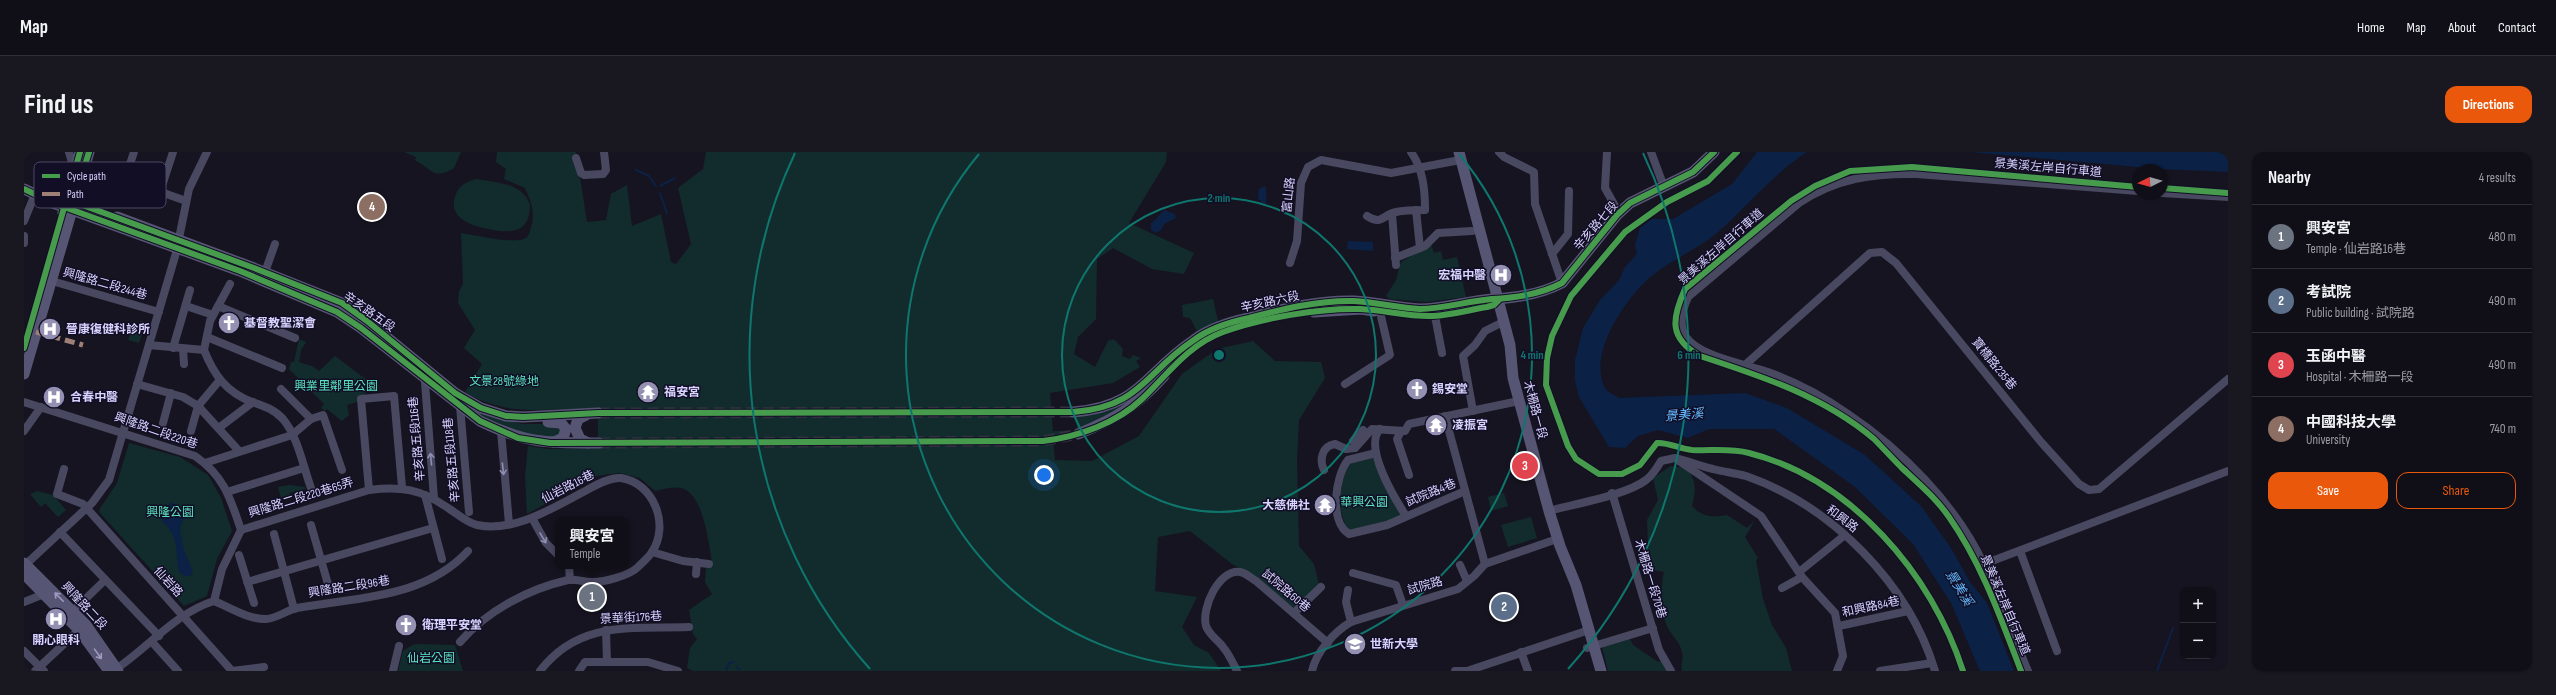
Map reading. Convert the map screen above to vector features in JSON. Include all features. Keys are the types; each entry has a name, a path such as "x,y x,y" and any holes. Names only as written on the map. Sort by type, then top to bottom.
{"main road":[{"path":"76,162 80,152"},
{"path":"85,162 89,152"},
{"name":"辛亥路七段","path":"1495,302 1547,290 1562,283 1619,213 1630,204 1693,172 1714,152"},
{"name":"木柵路一段","path":"1456,156 1472,231 1510,345 1513,378 1518,402 1556,539"},
{"name":"木柵路一段","path":"1456,156 1495,302 1518,402 1556,539 1576,586 1585,631 1590,647 1601,671"},
{"path":"24,180 34,185"},
{"path":"24,189 34,194"},
{"path":"24,374 68,208"},
{"name":"辛亥路五段","path":"80,208 178,244 265,272 342,303 370,323 456,393 482,408 506,416 528,417 587,415 598,413"},
{"name":"辛亥路五段","path":"178,244 337,312 460,406 480,420 501,431 534,442 593,443 580,439 575,428 578,419 587,415"},
{"path":"25,343 48,280"},
{"name":"辛亥路六段","path":"1073,412 1097,409 1125,398 1138,390 1194,339 1230,322 1316,303 1354,301 1419,309 1495,302"},
{"name":"辛亥路六段","path":"1078,434 1126,412 1141,400 1182,358 1202,342 1224,332 1322,310 1361,309 1435,316 1495,302"},
{"path":"528,417 538,422 556,422 564,426 566,430 563,438 550,443"},
{"name":"興隆路二段","path":"24,567 44,594 79,630 114,670"},
{"name":"興隆路二段","path":"24,567 73,611 99,640 114,670"},
{"name":"木柵路一段","path":"1590,647 1593,671"}],"street":[{"path":"69,152 72,162"},
{"path":"131,162 134,152"},
{"path":"166,174 173,152"},
{"name":"興隆路二段244巷","path":"24,567 87,508 109,480 178,244 186,201 192,182 206,152"},
{"path":"576,158 581,173 584,175 603,174 606,170 604,152"},
{"path":"1367,216 1373,220 1384,220 1392,214 1425,210 1425,193 1420,168 1411,152"},
{"path":"1499,152 1504,157 1534,172 1535,204 1562,283"},
{"path":"1607,152 1605,188 1619,213"},
{"path":"1651,152 1664,187"},
{"name":"富山路","path":"1290,263 1297,241 1302,179 1308,167 1314,162 1326,160 1391,173 1420,168 1456,156"},
{"path":"2028,671 1984,564 1967,536 1935,490 1903,458 1849,414 1806,389 1695,346 1685,336 1681,311 1688,296 1793,207 1816,192 1851,179 1884,173 2132,191"},
{"path":"1552,254 1568,234 1569,191"},
{"path":"2168,193 2228,198"},
{"path":"24,221 34,194"},
{"path":"166,194 186,201"},
{"path":"1416,210 1420,248"},
{"path":"1392,214 1395,261 1420,248 1438,233 1472,231"},
{"path":"24,236 26,237 24,243"},
{"path":"265,272 275,244"},
{"name":"寶橋路235巷","path":"1746,365 1870,254 1882,252 1896,263 2041,442 2078,484 2089,490 2099,489 2228,379"},
{"name":"興隆路二段244巷","path":"48,280 159,312"},
{"path":"230,284 213,315 204,350 219,381 235,394 272,409 284,420 292,435 311,488"},
{"path":"173,348 190,290"},
{"path":"186,306 213,315"},
{"path":"218,306 295,338"},
{"path":"1346,384 1390,355 1380,312"},
{"path":"1435,316 1442,353"},
{"path":"1473,410 1463,356 1475,345 1485,331 1499,324"},
{"path":"207,337 282,368"},
{"path":"149,345 204,350"},
{"path":"183,349 184,364"},
{"name":"辛亥路五段116巷","path":"427,380 425,384 434,498"},
{"path":"191,431 198,406 219,381"},
{"path":"137,384 171,393 198,406 220,427 239,451"},
{"path":"281,389 311,419"},
{"path":"163,423 171,393"},
{"name":"興隆路二段220巷65弄","path":"369,490 361,399 394,396 402,487"},
{"name":"興隆路二段220巷","path":"24,402 123,432 195,456 215,472 227,492 241,530"},
{"path":"220,427 253,402"},
{"path":"1324,470 1322,455 1328,446 1335,444 1346,448 1355,448 1367,432 1372,429 1400,433 1405,431 1409,424 1518,402"},
{"name":"辛亥路五段118巷","path":"460,406 469,512"},
{"path":"24,431 41,407"},
{"path":"204,463 292,435 311,419 323,415 342,470"},
{"path":"1445,416 1465,491"},
{"path":"1353,441 1371,424 1376,424 1380,429"},
{"path":"1380,429 1375,434 1374,440 1376,453 1390,490 1406,516"},
{"path":"501,431 510,524"},
{"path":"1400,433 1397,439 1409,475"},
{"name":"試院路4巷","path":"1376,453 1354,457 1344,465 1336,500 1336,512 1345,532 1349,534 1387,525 1465,491 1485,564"},
{"path":"1549,511 1612,493 1645,481 1655,472 1661,461 1675,458 1761,516 1800,574 1835,613 1839,626 1843,656 1837,671"},
{"name":"和興路","path":"1675,458 1745,476 1769,487 1812,512 1845,535 1885,576 1908,611 1934,667"},
{"path":"227,492 304,468"},
{"name":"仙岩路","path":"64,469 57,494 80,501 87,508 232,671"},
{"path":"1984,564 2228,471"},
{"name":"仙岩路16巷","path":"460,642 473,627 530,591 570,580 594,582 622,575 636,569 652,552 659,531 658,511 650,496 639,486 620,478 601,483 532,518"},
{"name":"興隆路二段220巷65弄","path":"241,530 369,490 402,487 425,495"},
{"name":"木柵路一段70巷","path":"1590,647 1652,628 1612,493"},
{"path":"425,495 434,498 476,525 496,526 532,518 546,543 555,552"},
{"path":"425,495 442,559"},
{"name":"興隆路二段96巷","path":"310,525 330,591"},
{"path":"247,582 433,528"},
{"path":"114,670 183,617 203,605 214,601 222,569 241,530"},
{"path":"60,532 159,636"},
{"name":"興隆路二段96巷","path":"274,534 294,608"},
{"path":"1782,588 1845,535"},
{"name":"試院路","path":"1312,671 1319,655 1328,643 1342,627 1351,622 1458,589 1485,564 1556,539"},
{"name":"興隆路二段96巷","path":"214,601 255,618 266,620 294,608 370,598 409,589 431,578 460,559 468,551"},
{"path":"2020,551 2057,650"},
{"path":"652,552 683,561 709,564"},
{"path":"239,555 254,603"},
{"path":"696,574 697,562"},
{"path":"1460,565 1467,581"},
{"path":"569,569 570,580"},
{"name":"試院路60巷","path":"1237,671 1227,651 1211,634 1206,625 1205,612 1223,578 1233,573 1246,574 1328,643"},
{"path":"1353,573 1396,585 1403,605"},
{"path":"73,611 105,580"},
{"path":"1294,613 1321,587"},
{"path":"1348,590 1346,602 1351,622"},
{"path":"24,602 44,594"},
{"name":"和興路84巷","path":"1839,626 1908,611"},
{"name":"景華街176巷","path":"540,671 558,651 568,644 591,633 606,630 689,627"},
{"path":"1652,628 1659,650 1671,671"},
{"path":"24,651 39,669 79,630"},
{"path":"606,630 607,662"},
{"path":"1455,671 1467,671 1585,631"},
{"path":"152,642 178,671"},
{"path":"393,671 399,646"},
{"path":"1521,652 1528,671"},
{"path":"579,671 585,662 648,662 678,671"},
{"path":"232,671 264,667"},
{"path":"1880,671 1934,667"}],"green space":[{"path":"404,152 461,152 454,168 447,172 437,173 415,160 416,157"},
{"name":"文景28號綠地","path":"497,152 576,152 587,222 606,220 611,194 627,185 632,226 661,214 671,262 676,264 691,244 678,188 703,169 706,152 1167,152 1166,162 1129,223 1194,253 1184,274 1152,269 1113,248 1097,259 1096,319 1078,337 1074,354 1095,367 1108,341 1114,339 1123,349 1122,356 1130,359 1133,355 1141,358 1136,361 1140,367 1113,383 1050,393 1053,433 1054,431 1063,431 1063,436 1053,436 1055,460 1092,461 1139,436 1182,374 1217,349 1253,341 1275,361 1321,362 1325,378 1299,420 1297,459 1299,546 1314,564 1319,584 1294,609 1250,573 1232,564 1190,531 1158,537 1155,591 1197,597 1182,627 1194,645 1209,653 1221,671 693,671 687,668 690,648 697,639 693,634 689,610 712,594 705,582 706,566 713,567 708,537 702,514 698,504 692,496 686,490 679,488 655,491 640,478 619,473 596,476 527,514 525,476 528,446 548,449 598,448 598,409 513,409 497,406 465,392 482,364 464,348 475,330 458,303 459,292 463,283 461,233 504,240 520,240 526,238 528,235 533,219 532,205 525,188 504,179 506,169 496,162"},
{"path":"477,179 509,185 522,192 530,205 527,221 523,226 512,231 497,231 475,226 468,223 458,215 454,202 456,194 465,184"},
{"path":"1431,244 1434,253 1441,251 1443,260 1457,257 1466,297 1426,302 1390,299 1386,296 1396,280 1401,262"},
{"path":"1213,299 1218,321 1197,331 1190,318 1183,317 1182,305"},
{"path":"141,321 146,322 139,343 128,340 131,331 138,332"},
{"name":"興業里鄰里公園","path":"299,339 306,342 301,350 299,362 312,366 319,371 335,356 372,384 364,395 357,399 357,402 347,405 349,415 342,421 327,409 325,411 321,408 324,404 289,369 291,362 294,362"},
{"path":"1140,393 1127,407 1078,430 1073,416 1108,411"},
{"path":"473,411 522,424 555,424 562,433 556,439 508,430"},
{"name":"興隆公園","path":"129,443 180,457 208,475 221,498 232,531 217,559 207,596 184,606 100,513 99,510 117,483"},
{"name":"華興公園","path":"1373,456 1401,516 1386,523 1348,531 1340,505 1340,497 1349,463"},
{"path":"1671,466 1686,468 1690,472 1695,486 1692,506 1696,510 1708,516 1727,515 1747,528 1755,520 1745,537 1758,558 1756,560 1763,599 1772,625 1786,648 1792,671 1682,671 1681,648 1668,628 1664,616 1662,593 1664,572 1652,570 1645,563 1648,545 1647,520 1658,500 1653,478"},
{"path":"289,485 305,487 306,489 289,493 290,497 281,498 278,487"},
{"path":"37,491 53,495 66,510 58,517 45,503 41,507 30,494"},
{"path":"1504,493 1508,506 1491,511 1488,497"},
{"path":"1531,517 1537,538 1508,547 1501,525"},
{"path":"1630,639 1633,645 1658,662 1661,661 1666,671 1608,671 1602,647"},
{"name":"仙岩公園","path":"414,644 455,645 463,671 398,671 403,651"}],"water":[{"name":"景美溪","path":"1757,152 1807,152 1783,170 1717,233 1699,246 1661,269 1635,292 1618,317 1604,346 1601,361 1601,375 1605,388 1619,398 1745,393 1787,408 1865,455 1921,506 1951,548 1970,582 1987,603 2014,671 1980,671 1951,603 1913,544 1855,487 1774,429 1709,429 1688,438 1658,430 1638,436 1625,448 1609,447 1579,397 1575,381 1575,360 1583,328 1600,300 1619,280 1625,267 1637,254 1635,245 1640,228 1652,219 1673,219 1732,184"},
{"path":"1970,152 2228,152 2228,172 2168,169 2168,164 2132,164 2132,167"},
{"path":"1266,187 1266,204 1261,203 1261,200 1258,200 1259,189"},
{"path":"1164,210 1175,214 1176,218 1164,224 1161,230 1156,233 1151,230 1151,224"},
{"path":"1348,241 1373,242 1373,251 1347,249"},
{"path":"170,502 187,510 180,528 183,547 193,572 190,576 184,576 179,572 174,538 172,533 161,520"}],"waterway":[{"path":"636,170 649,176 656,186"},
{"path":"660,186 675,178"},
{"path":"660,193 667,214"},
{"path":"2157,671 2173,628"},
{"path":"726,671 729,663 734,662"},
{"path":"737,667 740,671"}],"tunnel":[{"path":"598,413 1073,412"},
{"path":"599,443 1043,441 1078,434"}],"marked path":[{"path":"36,332 83,345"}],"cycle path":[{"path":"77,162 80,152"},
{"path":"86,162 89,152"},
{"path":"91,208 254,268 342,303 367,321 455,393 481,408 506,416 523,417 598,413 1073,412 1096,409 1114,403 1141,386 1164,364 1194,340 1213,329 1235,321 1288,308 1328,302 1354,301 1429,309 1483,300 1510,298 1537,293 1554,287 1562,283 1617,215 1630,203 1693,172 1714,152"},
{"path":"1737,152 1708,181 1667,202 1625,232 1571,296 1552,336 1547,358 1546,385 1568,446 1576,459 1599,474 1622,474 1640,465 1657,443 1661,443 1692,450 1742,451 1786,466 1821,484 1853,508 1883,535 1909,566 1931,600 1949,635 1963,671"},
{"name":"景美溪左岸自行車道","path":"2021,671 1981,573 1961,535 1933,497 1874,439 1834,411 1791,389 1746,371 1700,356 1690,349 1682,342 1678,335 1676,327 1677,309 1685,289 1791,201 1815,186 1850,171 1912,167 2132,186"},
{"path":"2168,188 2228,193"},
{"path":"24,189 34,194"},
{"path":"24,348 64,208"},
{"path":"67,208 240,271 337,312 361,328 480,421 518,438 550,443 1043,441 1070,436 1096,428 1121,415 1142,399 1179,361 1199,344 1223,332 1238,327 1272,318 1327,310 1360,309 1424,316 1453,314 1494,305 1499,300"}],"place":[{"name":"中國科技大學","path":"372,207"},
{"name":"宏福中醫","path":"1501,275"},
{"name":"基督教聖潔會","path":"229,323"},
{"name":"晉康復健科診所","path":"50,329"},
{"name":"錫安堂","path":"1417,389"},
{"name":"福安宮","path":"648,392"},
{"name":"合春中醫","path":"54,397"},
{"name":"凌振宮","path":"1436,425"},
{"name":"玉函中醫","path":"1525,466"},
{"name":"大慈佛社","path":"1325,505"},
{"name":"興安宮","path":"592,597"},
{"name":"考試院","path":"1504,607"},
{"name":"開心眼科","path":"56,619"},
{"name":"衛理平安堂","path":"406,625"},
{"name":"世新大學","path":"1355,644"}]}
